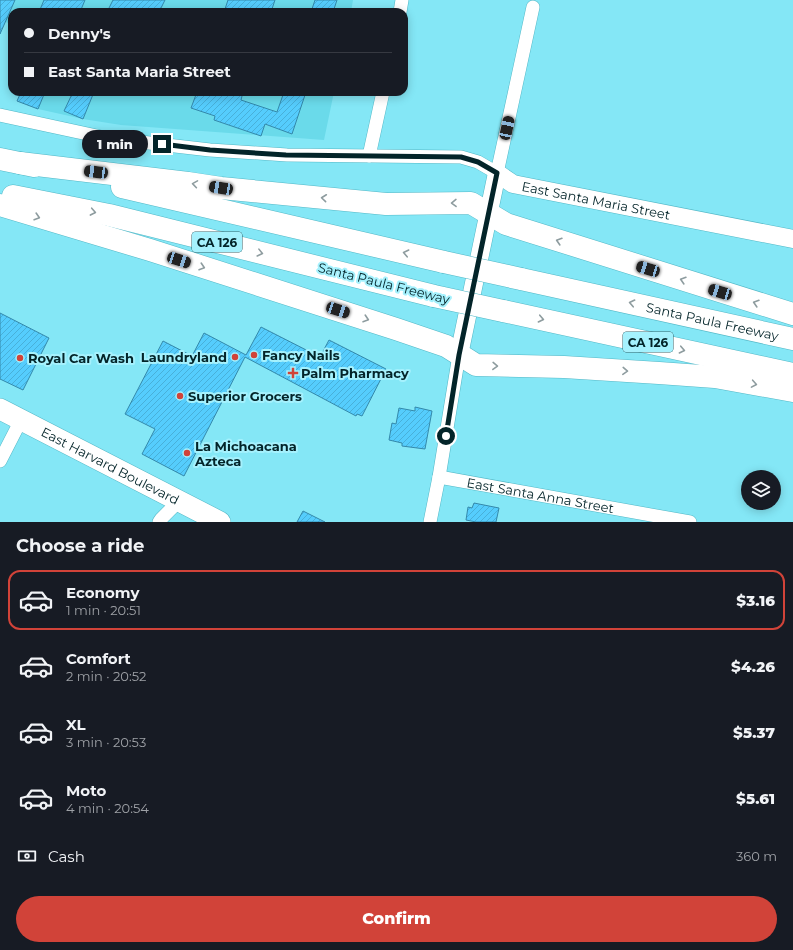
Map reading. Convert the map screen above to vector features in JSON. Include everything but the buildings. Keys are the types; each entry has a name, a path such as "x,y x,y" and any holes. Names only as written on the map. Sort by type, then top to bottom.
{"highway":[{"path":"10,161 221,188 386,204 471,203 506,224 793,314"},
{"name":"Santa Paula Freeway","path":"10,161 444,262 793,339"},
{"name":"Santa Paula Freeway","path":"0,193 109,215 434,296 793,374"},
{"path":"0,205 158,253 396,329 446,346 476,365 659,372 715,377 793,391"}],"main road":[{"name":"East Harvard Boulevard","path":"0,409 220,522"}],"street":[{"path":"430,522 459,355 533,7"},
{"path":"369,156 382,96"},
{"name":"East Santa Maria Street","path":"0,115 106,138 210,150 286,155 461,157 478,162 513,184 793,239"},
{"path":"0,461 21,420"},
{"name":"East Santa Anna Street","path":"439,476 690,522"},
{"path":"159,522 179,501"}],"shaded area":[{"path":"0,0 353,0 352,8 8,8 8,23 0,19"},
{"path":"20,96 333,96 324,140 121,125 83,119 38,109 18,100"}],"place":[{"name":"Fancy Nails","path":"254,355"},
{"name":"Laundryland","path":"235,357"},
{"name":"Royal Car Wash","path":"20,358"},
{"name":"Palm Pharmacy","path":"293,373"},
{"name":"Superior Grocers","path":"180,396"},
{"name":"La Michoacana Azteca","path":"187,453"}],"route":[{"path":"162,144 210,150 286,155 461,157 478,162 497,173 459,355 446,436"}]}
